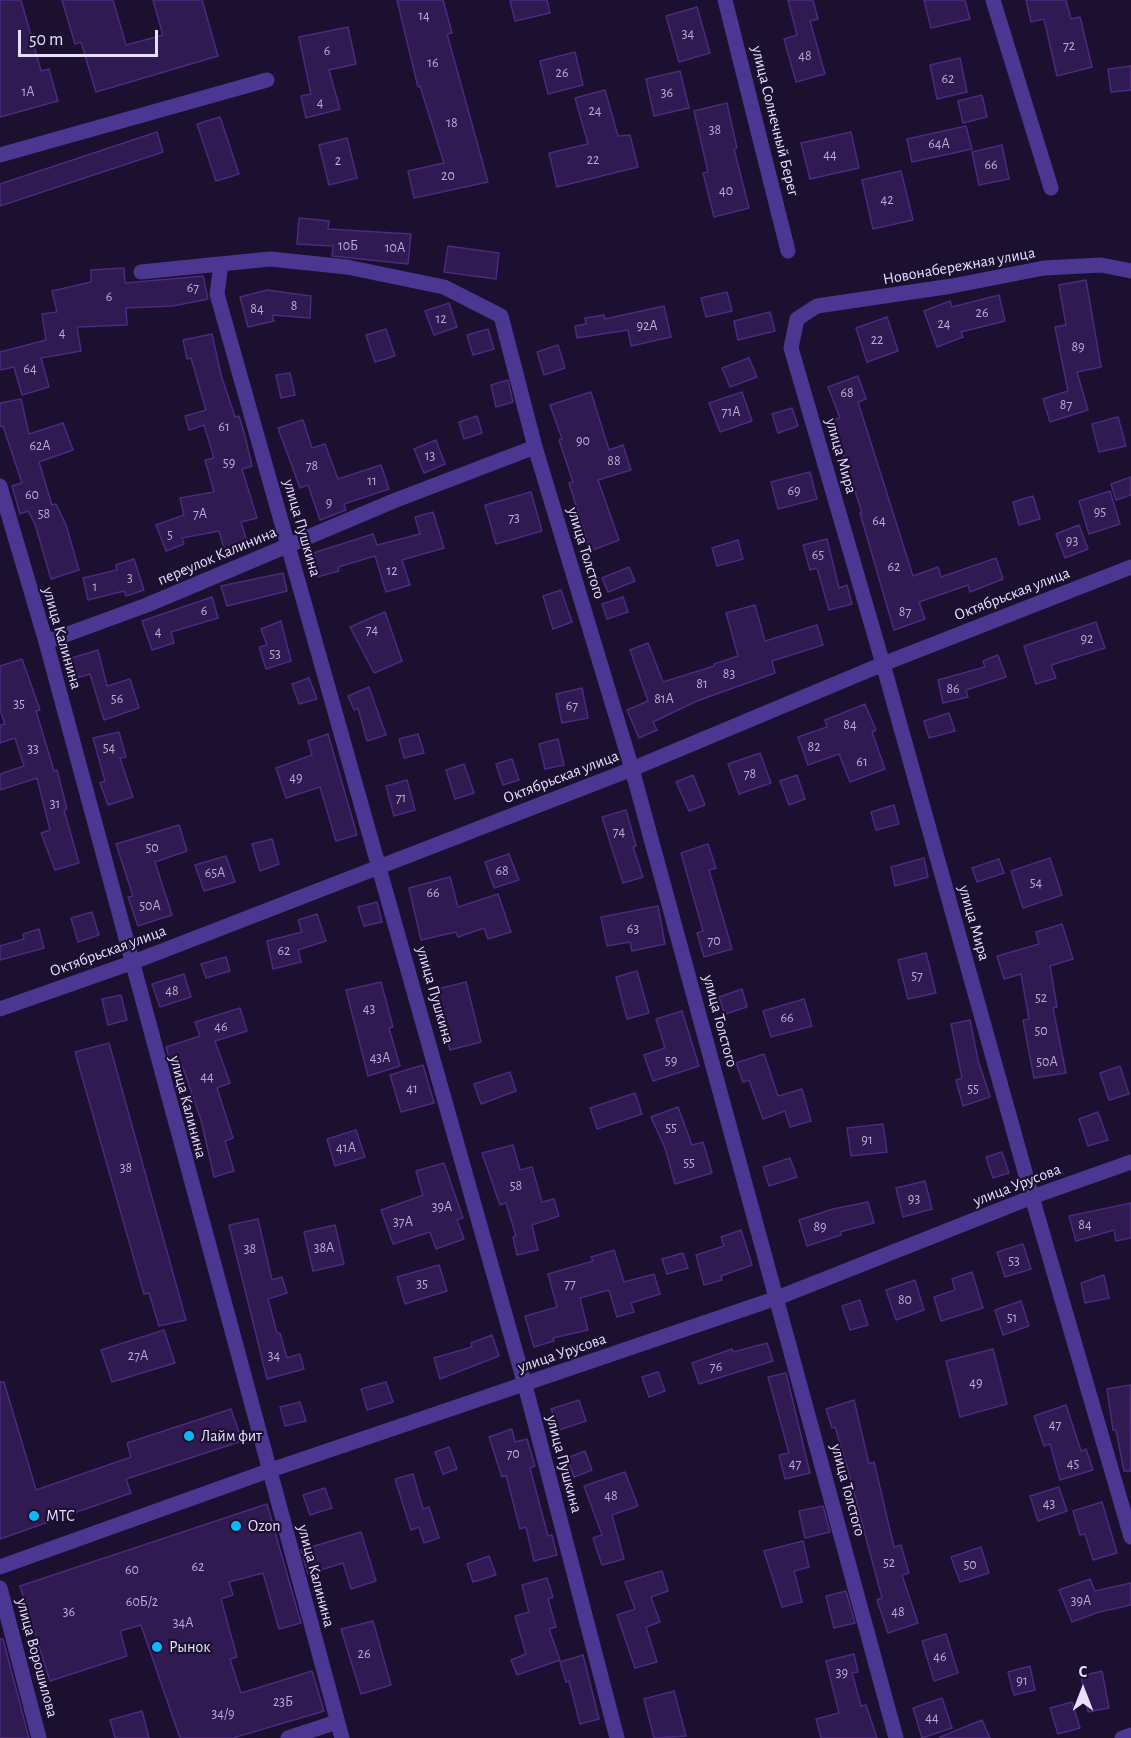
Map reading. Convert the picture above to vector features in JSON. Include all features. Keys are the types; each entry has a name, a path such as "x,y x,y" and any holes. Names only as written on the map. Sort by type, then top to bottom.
{"street":[{"name":"улица Солнечный Берег","path":"725,0 788,251"},
{"path":"993,0 1052,188"},
{"path":"0,155 267,80"},
{"name":"улица Толстого","path":"221,264 270,259 346,267 444,287 501,316 535,447 632,769 896,1738"},
{"path":"141,272 221,264"},
{"name":"улица Пушкина","path":"221,264 217,294 525,1385 617,1738"},
{"name":"Новонабережная улица","path":"797,319 817,306 929,290 1044,268 1101,265 1131,271"},
{"name":"улица Мира","path":"797,319 791,348 1131,1537"},
{"name":"переулок Калинина","path":"46,642 147,605 396,500 535,447"},
{"name":"улица Калинина","path":"0,486 46,642 130,963 342,1738"},
{"name":"Октябрьская улица","path":"0,1009 130,963 632,769 883,664 1131,567"},
{"name":"улица Урусова","path":"0,1566 268,1471 777,1298 1032,1197 1131,1162"},
{"name":"улица Ворошилова","path":"0,1588 39,1738"},
{"path":"288,1738 337,1722"},
{"path":"1122,1738 1131,1735"}],"building":[{"path":"0,0 21,0 41,71 49,69 58,101 0,117"},
{"path":"62,0 113,0 126,45 163,35 153,0 202,0 218,56 96,92 81,42 75,44"},
{"path":"397,0 443,0 452,33 447,34 488,182 414,198 408,171 444,163 420,86 418,87"},
{"path":"510,0 547,0 550,13 515,21"},
{"path":"788,0 813,0 818,19 810,21 825,74 796,82 784,39 797,35"},
{"path":"924,0 965,0 970,19 931,28"},
{"path":"1026,0 1066,0 1071,19 1080,17 1092,67 1057,76 1044,19 1031,22"},
{"path":"697,7 710,53 679,62 666,16"},
{"path":"348,27 356,64 329,70 340,109 306,118 301,96 311,94 299,37"},
{"path":"575,52 583,85 548,94 540,61"},
{"path":"960,58 967,92 937,99 930,65"},
{"path":"1131,66 1131,90 1111,92 1108,69"},
{"path":"680,71 689,108 654,116 646,79"},
{"path":"605,90 618,136 630,135 638,167 557,187 549,153 588,144 575,98"},
{"path":"982,95 987,117 963,123 958,101"},
{"path":"727,103 737,148 734,149 749,208 714,217 703,173 708,172 694,111"},
{"path":"220,117 239,174 216,181 197,124"},
{"path":"966,126 972,149 912,162 907,139"},
{"path":"157,132 163,152 0,206 0,184"},
{"path":"851,132 859,168 810,179 801,143"},
{"path":"347,138 357,178 329,185 319,145"},
{"path":"1002,145 1009,179 979,185 972,152"},
{"path":"901,171 913,220 873,229 862,180"},
{"path":"299,218 329,221 328,229 411,234 408,264 332,256 333,246 297,244"},
{"path":"448,246 499,253 496,279 444,272"},
{"path":"124,268 125,283 203,276 208,299 173,306 126,308 127,325 77,327 81,351 41,358 49,387 22,395 14,367 0,370 0,352 46,340 42,314 57,312 52,291 91,282 91,270"},
{"path":"1086,280 1101,367 1077,372 1088,410 1050,422 1043,399 1068,391 1055,327 1066,325 1059,285"},
{"path":"267,290 311,296 310,318 272,315 274,321 248,327 240,297"},
{"path":"727,292 732,311 706,317 701,298"},
{"path":"999,295 1005,321 961,332 963,337 937,347 924,311 950,301 952,307"},
{"path":"449,303 457,327 434,335 425,311"},
{"path":"664,306 671,337 631,346 628,330 577,338 575,326 586,324 585,318 604,315 605,319"},
{"path":"770,312 775,331 738,340 734,321"},
{"path":"887,317 898,351 867,362 856,328"},
{"path":"386,329 395,356 375,362 366,335"},
{"path":"488,329 494,349 473,355 467,335"},
{"path":"212,334 221,375 235,417 239,416 245,436 252,466 242,469 257,518 241,522 248,545 225,552 219,531 182,538 184,544 166,551 156,525 184,515 180,498 214,492 205,460 214,458 204,425 189,430 185,416 206,410 191,358 187,359 183,340"},
{"path":"558,345 565,368 544,375 537,352"},
{"path":"749,358 757,377 730,387 722,368"},
{"path":"290,373 295,395 281,398 276,375"},
{"path":"858,376 866,399 858,402 913,576 938,567 941,577 996,558 1003,579 970,592 968,585 919,602 925,619 894,630 860,513 862,513 830,420 840,418 828,387"},
{"path":"508,380 513,402 496,407 491,385"},
{"path":"591,392 609,450 623,445 631,470 598,480 619,540 590,551 569,483 573,482 559,440 562,439 550,405"},
{"path":"742,392 752,421 720,432 709,403"},
{"path":"21,399 29,434 63,423 73,450 39,462 52,505 56,504 66,525 79,570 51,579 35,524 28,511 20,514 12,486 22,483 3,426 0,427 0,403"},
{"path":"792,408 798,426 778,433 772,414"},
{"path":"477,416 482,433 464,439 459,422"},
{"path":"1118,417 1126,446 1099,452 1092,424"},
{"path":"303,420 312,448 325,444 338,479 381,465 389,489 344,504 346,510 320,520 308,485 300,488 278,428"},
{"path":"436,440 445,464 424,473 414,449"},
{"path":"810,472 817,499 778,509 771,482"},
{"path":"1131,477 1131,495 1116,500 1111,484"},
{"path":"1110,491 1120,524 1089,534 1079,501"},
{"path":"531,492 542,531 496,544 485,505"},
{"path":"1033,496 1040,519 1019,525 1013,502"},
{"path":"433,512 444,548 402,560 410,585 386,592 375,556 338,567 339,571 317,577 310,554 373,534 377,545 420,534 415,517"},
{"path":"1079,525 1088,549 1065,558 1056,534"},
{"path":"827,539 839,588 847,585 852,604 829,610 817,568 810,570 803,545"},
{"path":"738,540 743,559 717,566 712,548"},
{"path":"134,559 144,590 126,596 124,591 88,600 83,578 117,570 116,565"},
{"path":"629,567 635,581 608,592 602,578"},
{"path":"283,573 287,591 227,606 221,586"},
{"path":"561,590 572,622 553,629 543,596"},
{"path":"212,597 218,618 171,632 174,643 152,650 142,621"},
{"path":"623,597 628,612 607,619 602,604"},
{"path":"755,605 765,641 817,625 823,645 772,661 775,673 697,701 653,722 657,730 639,738 627,710 648,701 630,650 648,643 663,682 714,666 714,664 738,656 726,613"},
{"path":"385,612 402,661 374,673 350,627"},
{"path":"281,621 291,661 266,669 259,647 267,645 261,629"},
{"path":"1096,622 1105,648 1051,665 1056,678 1036,684 1024,646"},
{"path":"98,650 107,686 130,679 139,708 104,720 90,674 73,679 68,659"},
{"path":"998,655 1006,677 966,690 968,697 943,703 938,680 985,667 983,661"},
{"path":"22,659 40,710 36,711 54,771 57,770 67,809 64,810 79,863 55,870 41,833 50,830 37,778 0,790 0,774 24,766 15,738 0,743 0,725 5,724 0,710 0,666"},
{"path":"309,678 317,699 299,704 292,684"},
{"path":"369,687 386,735 367,741 358,708 354,710 348,696"},
{"path":"582,688 588,718 562,723 556,694"},
{"path":"865,704 876,730 872,732 885,769 850,782 839,754 808,765 798,737 827,727 825,720"},
{"path":"949,713 955,731 929,738 924,721"},
{"path":"119,732 126,757 120,758 133,797 108,805 100,783 105,781 93,738"},
{"path":"328,734 357,835 336,841 320,787 286,798 276,768 312,755 308,741"},
{"path":"418,734 424,753 404,758 399,739"},
{"path":"558,739 564,765 545,769 539,744"},
{"path":"760,753 771,783 739,794 728,764"},
{"path":"512,759 519,780 503,785 496,764"},
{"path":"464,764 474,793 455,799 446,770"},
{"path":"693,775 705,805 689,811 676,782"},
{"path":"797,775 805,799 789,805 780,781"},
{"path":"407,780 415,810 394,816 386,786"},
{"path":"894,805 899,824 876,830 871,812"},
{"path":"626,810 636,846 633,847 643,877 623,883 602,817"},
{"path":"179,825 187,851 155,862 172,915 138,926 128,897 133,896 116,844"},
{"path":"272,839 279,864 260,871 252,844"},
{"path":"708,844 716,868 709,870 732,949 704,957 697,933 703,931 681,853"},
{"path":"509,854 519,880 494,888 485,862"},
{"path":"226,856 235,882 204,891 195,865"},
{"path":"924,858 928,877 895,886 891,867"},
{"path":"1050,858 1062,895 1023,908 1011,871"},
{"path":"999,859 1004,873 977,882 972,868"},
{"path":"450,877 458,907 498,894 511,932 488,939 484,928 458,937 456,932 421,940 409,888"},
{"path":"377,902 382,922 364,926 358,907"},
{"path":"658,906 665,944 632,951 630,942 607,946 601,917"},
{"path":"92,912 99,935 78,942 71,918"},
{"path":"317,914 326,941 298,950 301,962 273,969 267,941 302,932 298,920"},
{"path":"1062,924 1073,959 1050,966 1057,1007 1053,1008 1066,1073 1034,1078 1023,1020 1029,1019 1021,974 1004,979 997,956 1039,944 1036,932"},
{"path":"39,929 44,948 0,960 0,946 24,939 23,934"},
{"path":"926,953 936,993 908,999 898,960"},
{"path":"226,957 230,971 206,978 201,964"},
{"path":"637,971 649,1013 627,1019 616,977"},
{"path":"184,974 191,997 160,1007 152,984"},
{"path":"381,982 393,1027 389,1028 400,1066 368,1076 346,990"},
{"path":"466,982 481,1042 450,1050 434,990"},
{"path":"742,989 747,1007 725,1014 719,997"},
{"path":"121,995 127,1020 108,1025 102,999"},
{"path":"804,999 812,1026 771,1037 763,1011"},
{"path":"240,1008 247,1031 215,1041 230,1083 217,1088 233,1138 225,1141 234,1171 214,1177 201,1120 182,1065 172,1068 166,1047 200,1036 195,1022"},
{"path":"682,1011 699,1066 653,1081 644,1055 665,1048 656,1019"},
{"path":"970,1020 978,1060 990,1097 963,1106 956,1080 962,1078 951,1024"},
{"path":"109,1043 186,1320 159,1326 149,1293 144,1294 75,1052"},
{"path":"764,1054 778,1096 802,1089 811,1121 790,1127 785,1111 763,1119 749,1080 743,1082 736,1063"},
{"path":"423,1065 434,1103 401,1112 390,1075"},
{"path":"1120,1066 1129,1094 1109,1100 1100,1073"},
{"path":"510,1072 516,1091 481,1104 474,1084"},
{"path":"635,1093 642,1114 597,1129 590,1108"},
{"path":"678,1107 692,1145 703,1142 712,1173 675,1184 665,1148 651,1117"},
{"path":"1098,1112 1108,1140 1088,1146 1079,1119"},
{"path":"883,1124 887,1152 851,1156 847,1128"},
{"path":"356,1130 365,1157 335,1166 327,1139"},
{"path":"513,1145 520,1170 532,1167 542,1202 554,1199 559,1216 532,1225 538,1250 517,1255 513,1237 516,1236 506,1203 500,1205 482,1153"},
{"path":"1002,1152 1009,1173 993,1178 986,1157"},
{"path":"790,1158 797,1177 769,1186 763,1167"},
{"path":"444,1163 463,1218 457,1220 464,1239 436,1249 430,1232 393,1244 381,1210 423,1195 416,1171"},
{"path":"925,1181 932,1209 903,1217 896,1188"},
{"path":"868,1202 874,1223 840,1232 841,1235 807,1246 799,1220 833,1209"},
{"path":"1131,1203 1131,1238 1116,1241 1114,1230 1076,1241 1069,1216"},
{"path":"258,1219 272,1280 282,1277 287,1293 268,1299 277,1333 280,1333 287,1358 300,1354 304,1369 267,1379 229,1225"},
{"path":"335,1225 344,1264 313,1271 304,1232"},
{"path":"741,1230 752,1265 721,1276 722,1280 704,1285 696,1255 724,1246 721,1237"},
{"path":"1023,1244 1031,1269 1005,1277 997,1252"},
{"path":"614,1250 624,1282 654,1274 660,1294 631,1303 634,1312 617,1317 609,1290 580,1298 588,1330 553,1338 554,1341 534,1347 525,1316 557,1307 548,1274 593,1261 591,1257"},
{"path":"683,1253 688,1268 667,1274 662,1259"},
{"path":"439,1265 447,1291 405,1304 397,1277"},
{"path":"972,1272 983,1308 941,1321 934,1297 955,1290 952,1279"},
{"path":"1104,1275 1109,1298 1085,1303 1081,1283"},
{"path":"915,1280 924,1310 896,1320 886,1290"},
{"path":"860,1300 868,1325 850,1330 842,1306"},
{"path":"1021,1301 1029,1326 1003,1335 995,1310"},
{"path":"164,1330 175,1363 112,1382 101,1350"},
{"path":"492,1335 499,1356 440,1379 434,1358 472,1347 471,1343"},
{"path":"767,1343 773,1361 699,1384 692,1363 732,1349 733,1352"},
{"path":"993,1349 1007,1404 960,1417 946,1361"},
{"path":"658,1372 665,1391 649,1397 642,1377"},
{"path":"786,1373 810,1473 785,1479 779,1455 789,1453 768,1377"},
{"path":"0,1382 4,1382 36,1490 131,1457 127,1443 231,1409 242,1441 126,1479 131,1493 0,1539"},
{"path":"386,1382 393,1402 367,1410 361,1389"},
{"path":"1130,1385 1131,1471 1124,1471 1116,1430 1113,1430 1107,1389"},
{"path":"579,1400 586,1421 559,1430 551,1409"},
{"path":"854,1400 869,1464 874,1462 894,1547 901,1545 909,1573 902,1575 918,1623 888,1633 877,1600 882,1598 848,1470 835,1427 832,1428 826,1409"},
{"path":"300,1402 306,1421 285,1426 280,1407"},
{"path":"1066,1405 1081,1451 1086,1449 1093,1470 1060,1480 1050,1444 1044,1446 1034,1416"},
{"path":"512,1429 515,1442 527,1439 535,1466 530,1468 548,1536 552,1535 557,1555 534,1561 526,1527 520,1529 506,1475 502,1477 489,1437"},
{"path":"449,1447 457,1469 443,1474 435,1452"},
{"path":"585,1451 592,1470 574,1477 567,1458"},
{"path":"625,1472 638,1506 612,1515 624,1559 602,1565 593,1538 602,1535 584,1486"},
{"path":"413,1474 423,1509 429,1507 439,1538 424,1543 419,1527 411,1530 395,1479"},
{"path":"1059,1487 1067,1511 1038,1521 1030,1496"},
{"path":"325,1488 332,1508 310,1515 303,1495"},
{"path":"1102,1502 1117,1553 1093,1560 1085,1534 1080,1535 1073,1511"},
{"path":"267,1504 301,1623 279,1629 263,1573 229,1582 233,1595 221,1599 237,1657 230,1659 241,1693 312,1671 324,1711 233,1738 180,1738 141,1625 120,1631 127,1656 50,1681 20,1586"},
{"path":"823,1506 830,1532 805,1538 799,1511"},
{"path":"361,1532 376,1581 351,1589 343,1563 308,1574 301,1550"},
{"path":"803,1541 809,1567 794,1571 802,1602 782,1607 764,1551"},
{"path":"981,1547 989,1573 960,1582 951,1557"},
{"path":"489,1556 496,1575 473,1582 467,1564"},
{"path":"662,1571 668,1591 651,1597 660,1622 646,1627 657,1662 635,1668 617,1615 635,1609 625,1582"},
{"path":"547,1578 553,1597 548,1599 556,1627 549,1629 560,1660 517,1675 511,1660 526,1654 515,1616 529,1612 522,1585"},
{"path":"1090,1579 1095,1591 1131,1583 1131,1605 1099,1612 1072,1622 1059,1590"},
{"path":"846,1591 855,1623 834,1628 826,1596"},
{"path":"373,1621 391,1685 361,1694 341,1629"},
{"path":"946,1634 958,1673 934,1681 922,1641"},
{"path":"0,1639 3,1639 29,1738 0,1738"},
{"path":"854,1654 858,1672 852,1673 861,1706 866,1705 877,1738 821,1738 816,1719 839,1713 826,1661"},
{"path":"583,1655 599,1719 580,1724 569,1681 566,1682 560,1662"},
{"path":"1030,1666 1035,1690 1014,1695 1008,1672"},
{"path":"1102,1671 1109,1708 1088,1712 1081,1676"},
{"path":"674,1691 686,1736 654,1738 644,1699"},
{"path":"942,1698 952,1728 922,1738 913,1708"},
{"path":"1072,1702 1080,1728 1058,1734 1050,1708"},
{"path":"142,1711 149,1738 115,1738 110,1720"},
{"path":"982,1720 990,1738 940,1738 940,1737"}],"place":[{"name":"Лайм фит","path":"189,1436"},
{"name":"МТС","path":"34,1516"},
{"name":"Ozon","path":"236,1526"},
{"name":"Рынок","path":"157,1647"}]}
